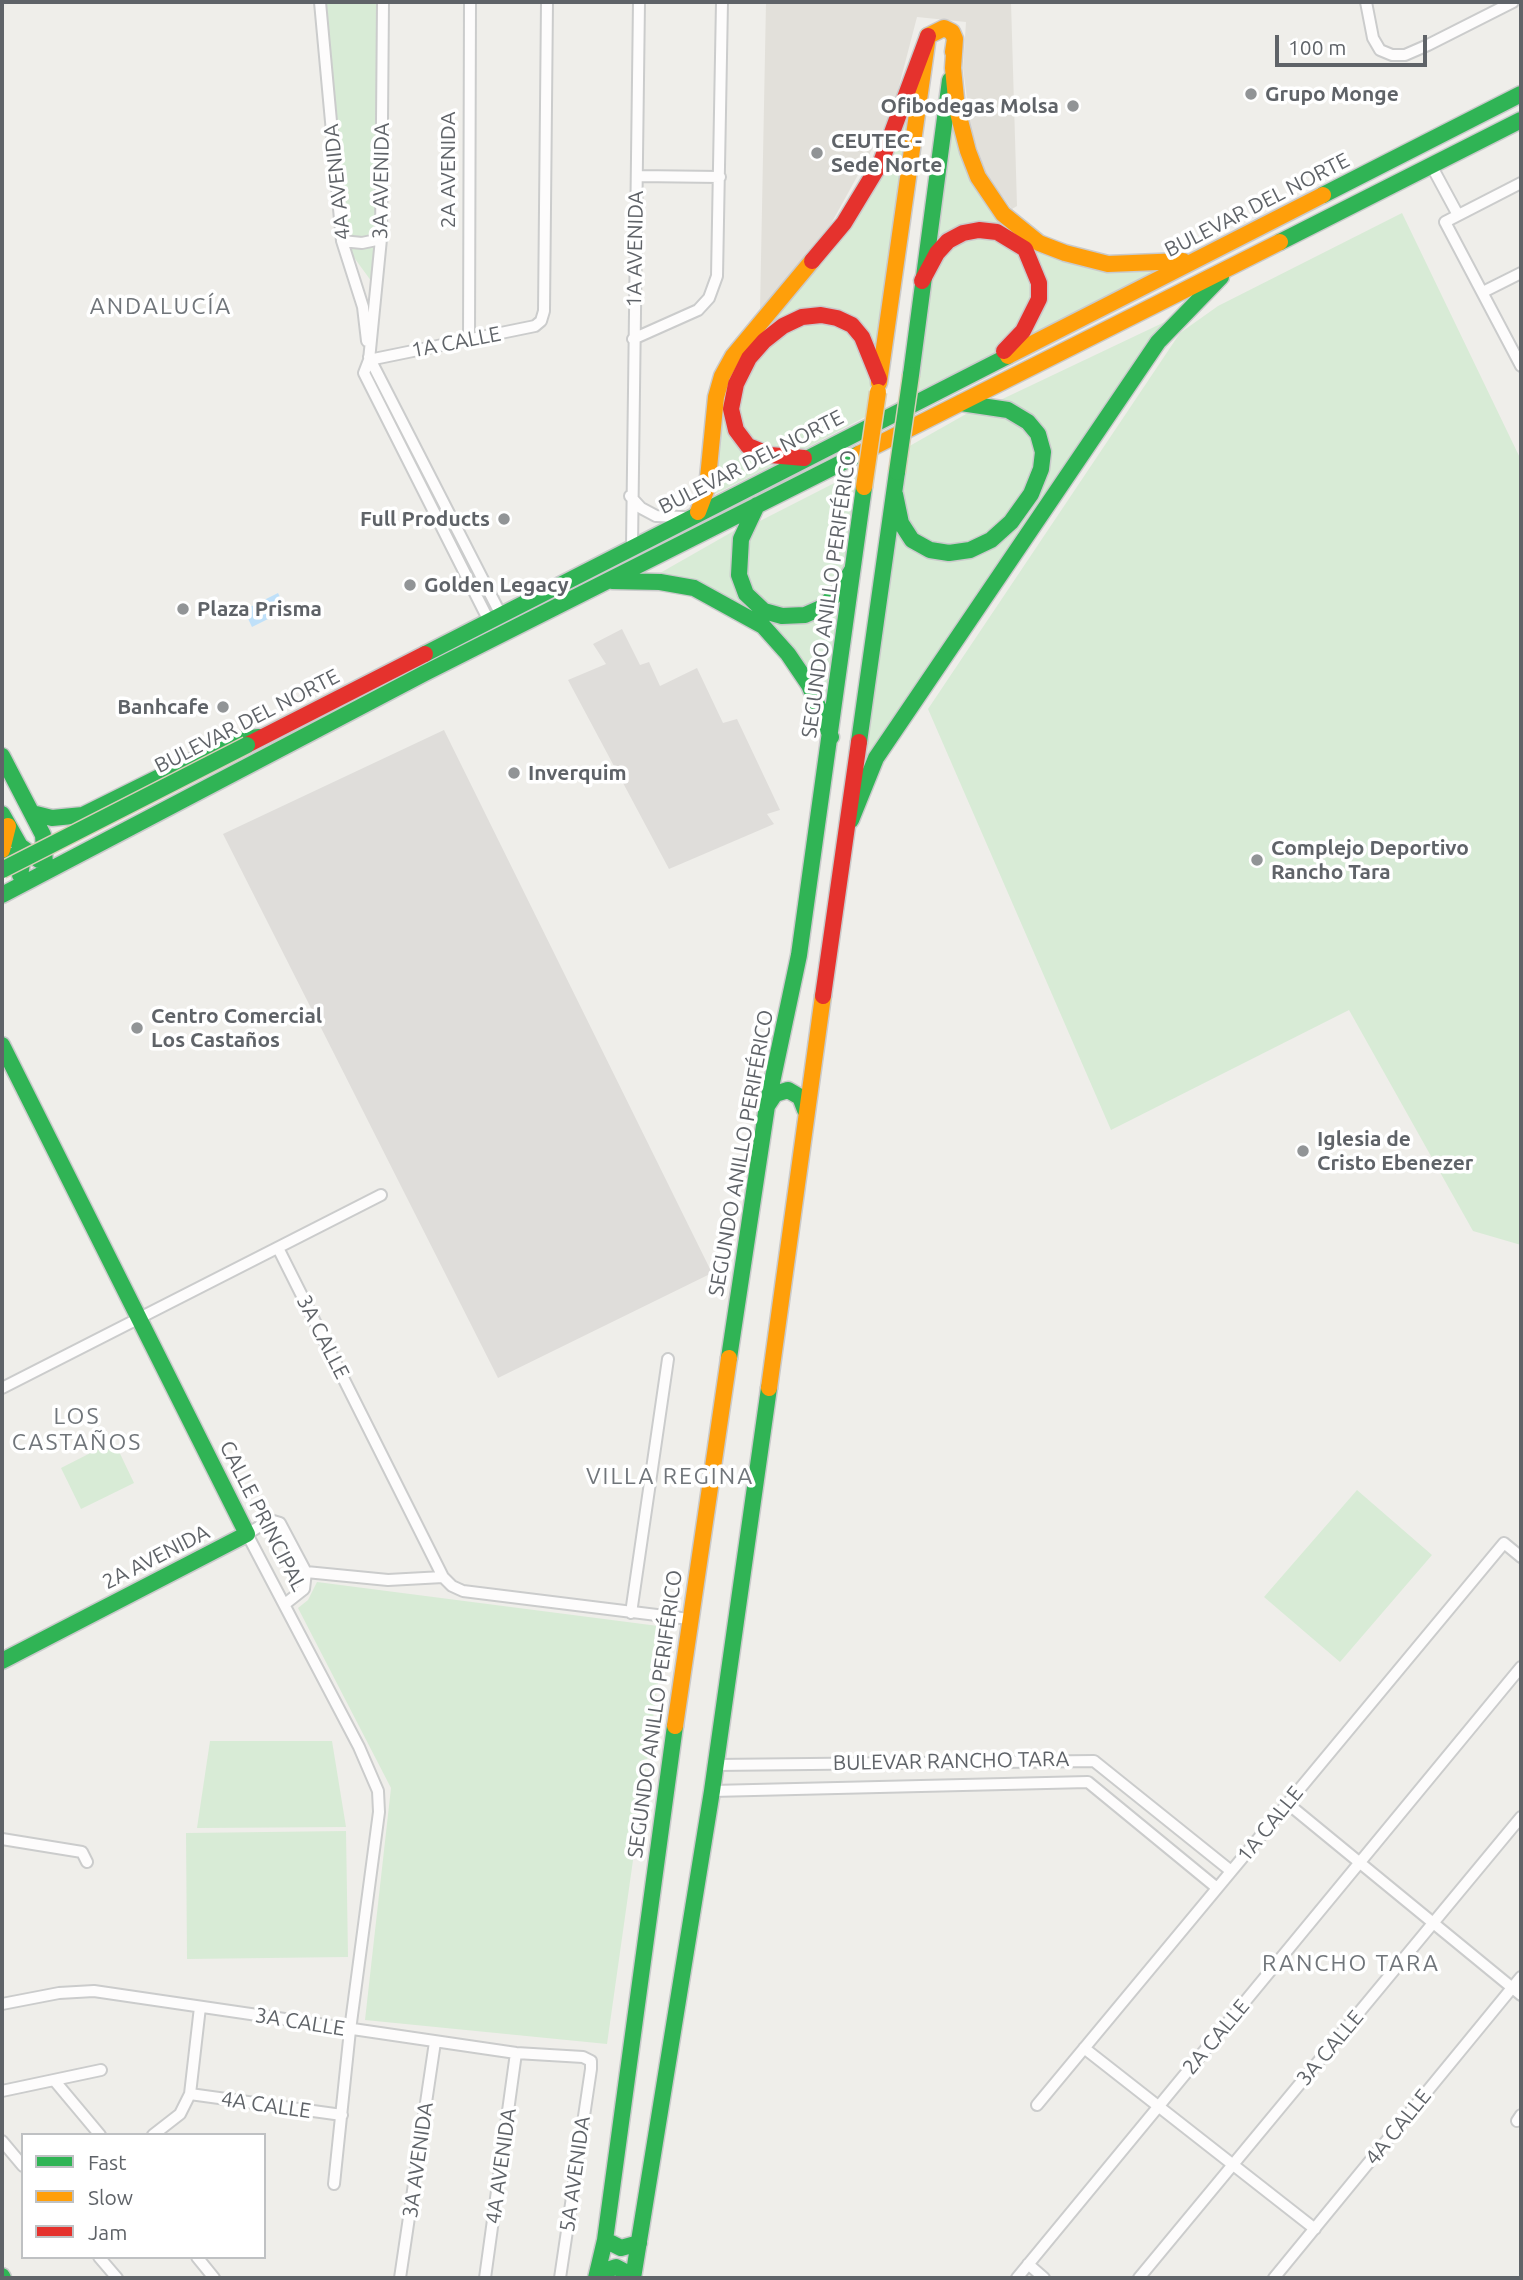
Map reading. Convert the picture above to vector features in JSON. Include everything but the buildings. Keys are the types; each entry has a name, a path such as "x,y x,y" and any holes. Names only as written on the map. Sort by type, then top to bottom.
{"main road":[{"path":"694,515 707,488 716,397 722,376 733,356 844,223 881,162 928,36 944,28 951,32 955,39 953,68 957,109 968,151 978,177 1003,214 1039,243 1108,264 1195,260"},
{"name":"SEGUNDO ANILLO PERIFÉRICO","path":"597,2275 689,1619 767,1105 799,955 928,36"},
{"path":"597,2275 616,2267 633,2277 712,1791 805,1110 851,820 955,39"},
{"name":"BULEVAR DEL NORTE","path":"2,870 494,616 1521,94"},
{"name":"BULEVAR DEL NORTE","path":"2,895 607,581 1521,120"},
{"path":"922,281 937,253 948,241 963,233 979,230 997,232 1013,239 1025,249 1039,283 1039,299 1023,331 993,362"},
{"path":"851,820 876,758 1158,342 1237,262"},
{"path":"805,458 770,455 748,446 736,430 732,409 736,384 749,358 764,341 783,326 802,317 837,318 852,325 862,337 878,386"},
{"path":"895,494 901,523 912,540 930,550 949,553 970,550 991,540 1011,522 1031,494 1041,470 1043,452 1038,434 1028,422 1008,410 960,403"},
{"path":"757,505 741,539 738,575 747,594 764,611 782,616 805,615 823,607 840,590 852,570"},
{"path":"607,581 660,582 694,588 728,604 763,626 788,654 809,685 831,737"},
{"path":"32,813 65,818 83,815 234,740 263,736"},
{"path":"2,756 43,835 44,864"},
{"path":"2,885 224,775 233,775"},
{"path":"65,818 54,837 59,846 73,850"},
{"path":"5,820 20,846 44,864"},
{"path":"2,850 5,820"},
{"path":"2,856 16,856 22,864 20,876"},
{"name":"CALLE PRINCIPAL","path":"2,1045 247,1534"},
{"path":"767,1105 775,1094 788,1090 800,1097 805,1110"},
{"name":"2A AVENIDA","path":"2,1661 247,1534"},
{"path":"604,2240 621,2248 639,2243"}],"street":[{"name":"4A AVENIDA","path":"320,2 342,240 363,307 369,360"},
{"name":"3A AVENIDA","path":"369,360 381,239 383,2"},
{"name":"2A AVENIDA","path":"469,339 470,2"},
{"name":"1A CALLE","path":"369,360 535,326 541,321 544,311 547,2"},
{"name":"1A AVENIDA","path":"632,546 639,2"},
{"path":"633,339 698,310 709,298 717,276 722,2"},
{"path":"1366,2 1373,38 1380,50 1392,55 1405,55 1513,2"},
{"path":"1431,165 1458,215"},
{"path":"637,176 720,177"},
{"path":"1521,183 1445,222 1521,366"},
{"path":"342,240 362,243 381,239"},
{"path":"1483,292 1521,273"},
{"path":"369,360 494,616"},
{"path":"631,496 641,508 656,516 694,515"},
{"path":"2,1388 381,1195"},
{"name":"3A CALLE","path":"278,1248 443,1577 452,1586 463,1591 631,1613"},
{"path":"668,1359 631,1613 689,1619"},
{"name":"2A AVENIDA","path":"247,1534 270,1520 280,1523 306,1572"},
{"name":"CALLE PRINCIPAL","path":"247,1534 365,1757 378,1791 379,1812 350,2029"},
{"name":"1A CALLE","path":"1037,2105 1504,1543 1521,1557"},
{"path":"285,1604 304,1589 306,1572 388,1580 443,1577"},
{"name":"2A CALLE","path":"1017,2278 1521,1667"},
{"path":"1058,1759 1058,1781"},
{"name":"BULEVAR RANCHO TARA","path":"715,1765 1058,1759 1094,1761 1231,1871"},
{"name":"BULEVAR RANCHO TARA","path":"712,1791 1088,1782 1217,1888"},
{"path":"1287,1803 1517,1991"},
{"name":"3A CALLE","path":"1139,2278 1521,1817"},
{"path":"2,1839 82,1853 87,1862"},
{"name":"4A CALLE","path":"1274,2278 1517,1991 1521,1977"},
{"name":"3A CALLE","path":"2,2004 59,1993 94,1991 516,2053 583,2057 591,2061 590,2069"},
{"path":"156,2133 180,2114 190,2094 200,2007"},
{"path":"334,2184 350,2029"},
{"name":"3A AVENIDA","path":"400,2278 435,2042"},
{"path":"1084,2048 1315,2229"},
{"name":"4A AVENIDA","path":"485,2278 516,2053"},
{"name":"5A AVENIDA","path":"560,2278 590,2069"},
{"path":"2,2091 101,2070"},
{"path":"54,2080 98,2133"},
{"name":"4A CALLE","path":"190,2094 342,2115"},
{"path":"2,2141 21,2164"},
{"path":"101,2259 117,2278"},
{"path":"199,2259 214,2278"},
{"path":"1028,2264 1044,2278"}],"shaded area":[{"name":"CEUTEC - Sede Norte","path":"766,2 1011,2 1017,206 1012,209 987,176 971,130 963,68 966,22 917,17 892,113 826,233 760,311"},
{"path":"622,629 640,665 649,662 660,686 697,668 723,723 737,719 780,810 767,814 774,824 669,869 568,680 606,664 593,644"},
{"path":"444,730 712,1273 498,1378 223,834"}],"green space":[{"path":"321,2 383,2 377,289 342,241"},
{"path":"910,114 876,354 860,326 841,314 807,311 766,332 746,353 735,372 726,410 732,433 747,451 770,460 784,460 707,498 712,487 720,399 737,358 831,249 883,167"},
{"path":"951,122 972,173 1042,249 1168,266 1018,342 1044,293 1008,232 935,249"},
{"name":"Complejo Deportivo Rancho Tara","path":"1402,213 1521,460 1521,1245 1473,1231 1349,1010 1111,1130 928,709 1180,333 1218,306"},
{"path":"963,237 1002,239 1030,266 1030,307 995,353 912,394 927,281 942,253"},
{"path":"1171,319 859,782 895,519 926,554 1015,526 1043,434 994,403"},
{"path":"803,321 849,329 872,376 865,417 799,452 770,451 740,427 740,385 753,360"},
{"path":"982,405 1025,426 1037,452 1026,492 987,536 949,548 917,536 900,498 906,448"},
{"path":"858,471 844,573 836,588 805,611 766,607 749,590 746,541 754,524"},
{"path":"739,528 733,554 768,617 841,596 826,716 769,625 653,577"},
{"path":"114,1441 134,1483 81,1509 61,1468"},
{"path":"1357,1490 1432,1555 1340,1662 1264,1597"},
{"path":"317,1582 666,1627 607,2044 365,2020 391,1788 298,1608 308,1600"},
{"path":"210,1741 332,1741 346,1827 197,1828"},
{"path":"346,1831 348,1957 187,1959 186,1833"}],"water":[{"path":"278,593 286,610 252,627 244,610"}],"traffic: fast":[{"path":"911,375 950,80"},
{"path":"1323,195 1521,94"},
{"path":"1280,242 1521,120"},
{"path":"851,820 876,758 1158,342 1221,277"},
{"path":"425,654 1008,356"},
{"path":"897,472 911,375"},
{"path":"895,494 901,523 912,540 930,550 949,553 970,550 991,540 1011,522 1031,494 1041,469 1043,452 1038,434 1028,422 1008,410 961,403"},
{"path":"2,895 425,673 859,454"},
{"path":"859,742 897,472"},
{"path":"729,1358 767,1106 799,955 864,487"},
{"path":"757,505 741,539 739,575 746,594 764,611 782,616 805,615 823,607 840,590 852,570"},
{"path":"612,581 660,582 694,588 763,626 788,654 809,685 831,737"},
{"path":"32,813 52,818 83,815 234,740 259,737"},
{"path":"2,870 247,745"},
{"path":"2,756 43,835 45,864"},
{"path":"2,814 20,846 39,860"},
{"path":"2,856 16,856 22,864 20,875"},
{"path":"2,1045 247,1534 2,1661"},
{"path":"767,1106 775,1094 788,1090 800,1097 805,1110"},
{"path":"633,2278 712,1791 769,1388"},
{"path":"596,2278 605,2240 675,1726"},
{"path":"605,2240 621,2248 639,2243"},
{"path":"598,2273 616,2267 633,2276"}],"traffic: slow":[{"path":"879,383 928,36 944,28 952,32 955,39 953,52"},
{"path":"955,39 953,68 957,109 968,151 978,177 1003,214 1039,243 1065,253 1108,264 1183,261"},
{"path":"1008,356 1323,195"},
{"path":"859,454 1280,242"},
{"path":"698,512 707,488 716,397 722,376 733,356 812,261"},
{"path":"864,487 878,392"},
{"path":"2,850 8,826"},
{"path":"769,1388 823,996"},
{"path":"675,1726 729,1358"}],"traffic: jam":[{"path":"812,261 844,223 881,162 928,36"},
{"path":"922,281 937,253 948,241 963,233 979,230 997,232 1025,249 1039,283 1039,299 1023,331 1004,351"},
{"path":"804,458 770,455 748,446 736,430 731,409 736,384 749,358 764,341 783,326 802,317 821,315 837,318 852,325 862,337 879,379"},
{"path":"247,745 425,654"},
{"path":"823,996 859,742"}],"place":[{"name":"Grupo Monge","path":"1251,94"},
{"name":"Ofibodegas Molsa","path":"1073,106"},
{"name":"CEUTEC - Sede Norte","path":"817,153"},
{"name":"Full Products","path":"504,519"},
{"name":"Golden Legacy","path":"410,585"},
{"name":"Plaza Prisma","path":"183,609"},
{"name":"Banhcafe","path":"223,707"},
{"name":"Inverquim","path":"514,773"},
{"name":"Complejo Deportivo Rancho Tara","path":"1257,860"},
{"name":"Centro Comercial Los Castaños","path":"137,1028"},
{"name":"Iglesia de Cristo Ebenezer","path":"1303,1151"}],"district":[{"name":"ANDALUCÍA","path":"161,306"},
{"name":"LOS CASTAÑOS","path":"77,1429"},
{"name":"VILLA REGINA","path":"670,1476"},
{"name":"RANCHO TARA","path":"1351,1963"}]}
